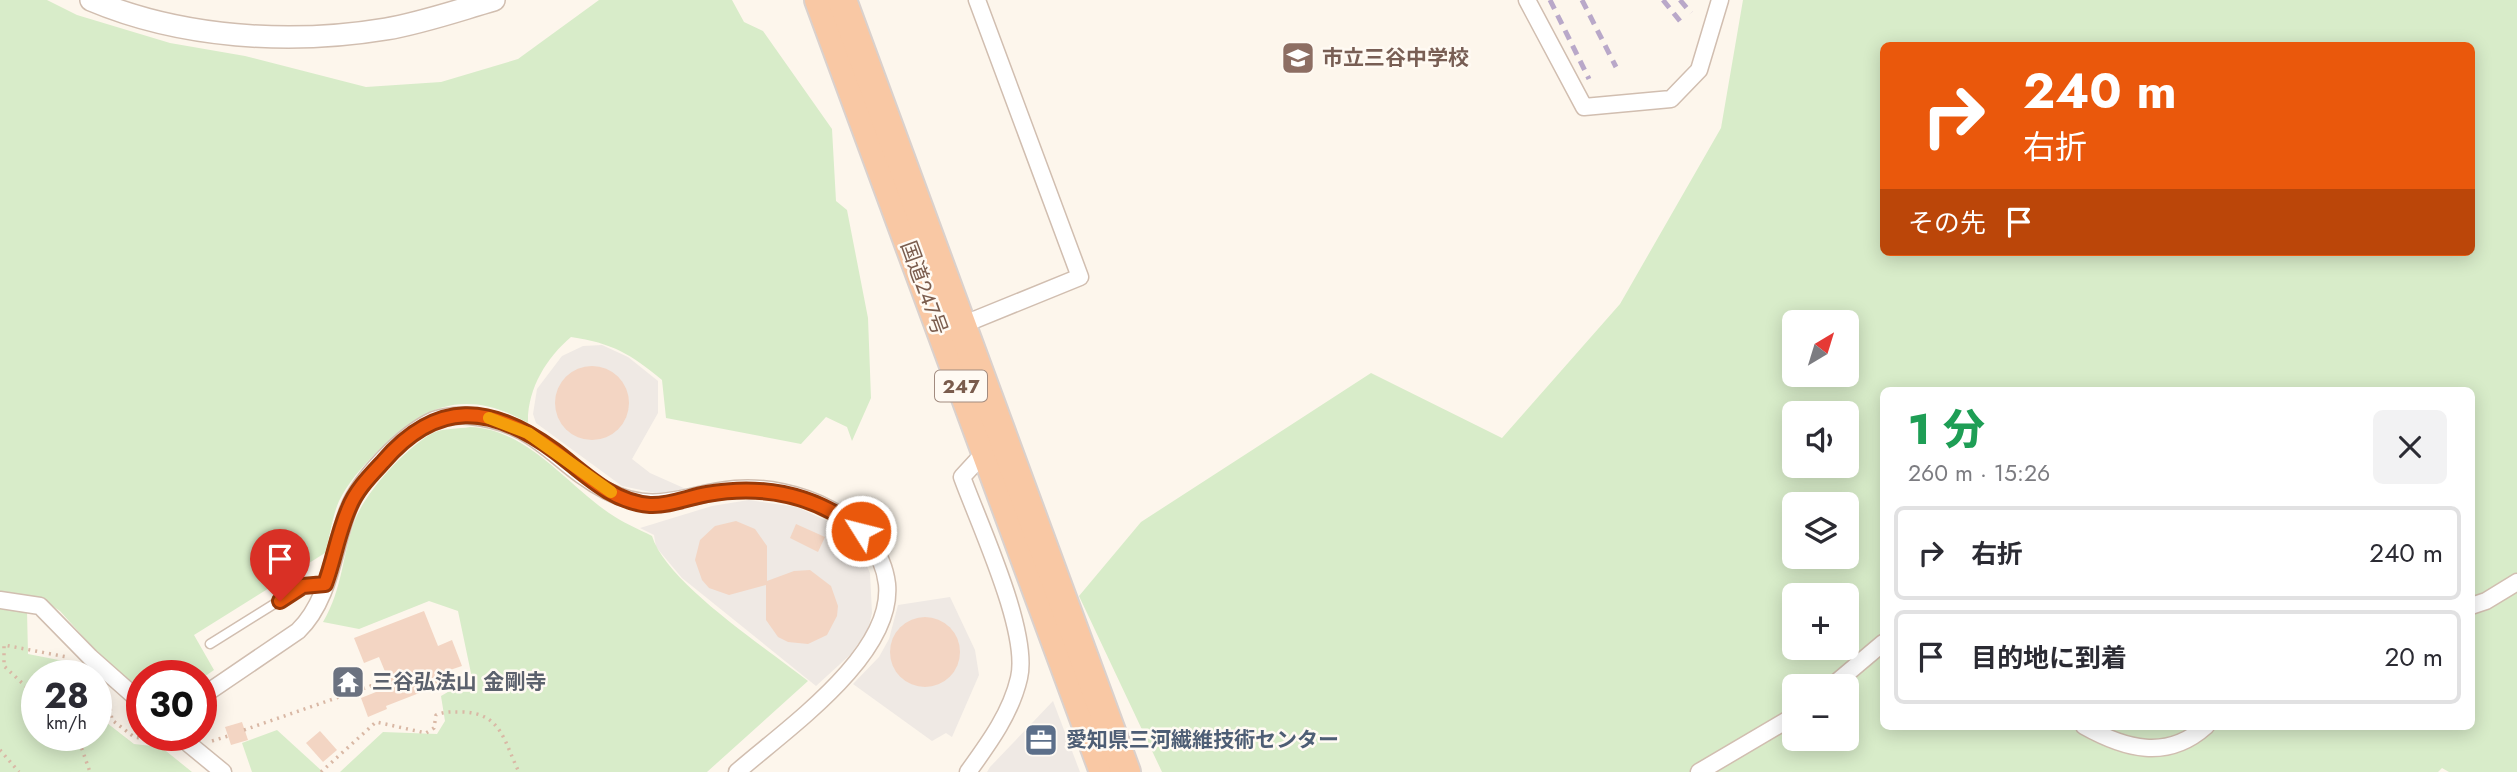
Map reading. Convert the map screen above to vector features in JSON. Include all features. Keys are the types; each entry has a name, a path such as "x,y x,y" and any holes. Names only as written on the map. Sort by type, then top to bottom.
{"highway":[{"name":"国道247号","path":"819,0 1104,772"},
{"name":"国道247号","path":"842,0 1126,772"}],"street":[{"path":"91,0 170,23 223,34 314,37 387,29 494,0"},
{"path":"962,325 1080,277 977,0"},
{"path":"1527,0 1584,107 1671,99 1699,69 1720,0"},
{"path":"217,686 299,631 311,619 325,584 348,509 360,488 402,439 437,418 466,416 496,419 528,433 608,491 649,505 736,489 769,489 811,501 840,514 861,531 879,554 887,584 885,612 874,640 854,667 737,772"},
{"path":"968,772 1008,712 1020,674 1016,627 962,477 985,452"},
{"path":"2475,605 2517,582"},
{"path":"0,600 40,606 126,690"},
{"path":"1846,674 1880,646"},
{"path":"1699,772 1782,723"},
{"path":"2091,730 2109,740 2141,750 2173,747 2200,730"},
{"path":"191,751 223,772"}],"lane":[{"path":"210,644 303,586 325,584"}],"path":[{"path":"21,682 4,666 4,645 75,659"},
{"path":"244,730 388,680"},
{"path":"321,772 376,722 426,733 434,728 436,715 445,712 484,714 493,720 519,772"},
{"path":"112,715 113,720 126,731"},
{"path":"0,750 19,772"},
{"path":"82,751 90,772"}],"shaded area":[{"path":"602,345 628,357 658,381 658,413 632,459 650,473 686,489 660,494 622,486 536,423 533,414 537,389 562,356 583,346"},
{"path":"749,500 797,507 842,528 855,541 870,573 872,613 868,630 850,655 816,686 682,578 656,547 654,535 640,528 712,506"},
{"path":"950,597 975,650 979,675 952,737 946,733 932,741 853,684 879,657 889,639 898,605"},
{"name":"愛知県三河繊維技術センター","path":"1053,701 1080,772 987,772 990,767"}],"green space":[{"path":"0,0 47,0 77,15 170,43 245,56 366,87 441,82 518,59 599,0 732,0 744,22 763,31 832,129 836,201 847,210 868,318 871,398 852,441 847,427 826,417 801,444 666,418 662,380 640,363 610,346 571,337 546,365 540,376 531,399 528,423 506,412 464,404 427,413 392,437 346,488 337,507 325,553 194,635 208,660 126,660 126,678 112,666 112,660 106,660 60,611 42,599 0,596"},
{"path":"1743,0 2517,0 2517,772 2449,772 2442,768 2438,772 1162,772 1079,596 1141,522 1371,373 1502,438 1620,304 1721,128"},
{"path":"470,427 491,430 527,447 609,513 652,536 661,554 697,594 808,681 707,772 340,772 383,732 437,734 445,721 441,696 472,678 458,611 429,601 359,629 323,622 335,597 355,520 377,484 411,449 433,433"},
{"path":"0,608 27,611 28,654 59,660 21,660 21,751 112,751 112,727 126,738 126,751 166,751 192,772 0,772"},
{"path":"277,730 323,772 252,772 242,743"}],"building":[{"path":"592,366 606,369 618,377 626,389 629,403 626,417 618,429 606,437 592,440 578,437 566,429 558,417 555,403 558,389 566,377 578,369"},
{"path":"736,521 755,529 767,546 767,581 794,571 810,570 831,586 838,606 837,616 827,635 808,644 788,642 778,637 766,620 766,585 729,595 709,588 702,580 695,560 700,540 715,526"},
{"path":"796,524 825,537 818,552 790,538"},
{"path":"424,611 438,646 452,640 462,666 441,673 445,683 386,706 387,709 368,717 361,698 391,686 379,657 364,663 354,638"},
{"path":"925,617 950,627 960,652 950,677 925,687 900,677 890,652 900,627"},
{"path":"242,722 248,740 231,745 225,727"},
{"path":"320,731 337,750 323,762 306,743"}],"railway":[{"path":"1550,0 1589,79"},
{"path":"1582,0 1616,67"},
{"path":"1663,0 1680,21"},
{"path":"1680,0 1691,13"}],"slow traffic":[{"path":"489,418 528,433 590,480 611,492"}],"place":[{"name":"市立三谷中学校","path":"1298,58"},
{"name":"三谷弘法山 金剛寺","path":"348,682"},
{"name":"愛知県三河繊維技術センター","path":"1041,740"}],"route":[{"path":"280,601 303,586 325,584 348,509 360,488 402,439 437,418 466,416 496,419 528,433 608,491 649,505 736,489 769,489 811,501 840,514 861,531"}]}
